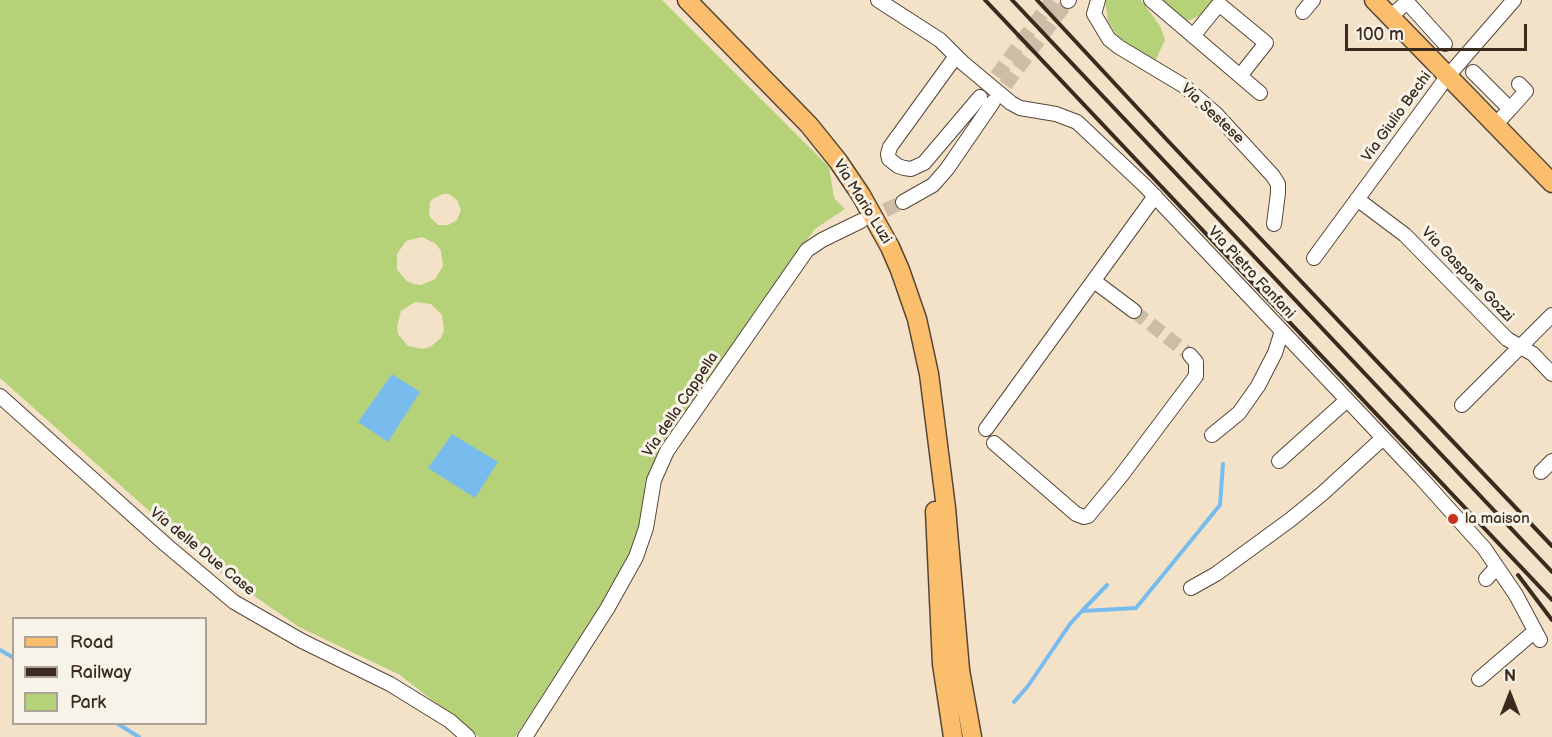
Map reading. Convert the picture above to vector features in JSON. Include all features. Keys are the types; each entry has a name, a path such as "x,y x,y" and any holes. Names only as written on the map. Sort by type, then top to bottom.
{"main road":[{"name":"Via Mario Luzi","path":"687,0 809,125 861,195 900,270 917,319 929,374 946,508 960,670 972,737"},
{"path":"1374,0 1552,183"},
{"name":"Via Mario Luzi","path":"938,455 935,505 938,598 942,664 953,737"}],"street":[{"name":"Via Pietro Fanfani","path":"878,0 934,35 1011,103 1020,108 1056,114 1077,122 1155,196 1383,438 1425,495 1484,548 1516,595 1537,636 1479,679"},
{"name":"Via Sestese","path":"1098,0 1094,14 1109,39 1184,86 1216,114 1273,176 1278,184 1274,224"},
{"path":"1151,0 1260,93"},
{"path":"1303,12 1313,0"},
{"name":"Via Giulio Bechi","path":"1314,258 1447,77 1514,0"},
{"path":"1390,17 1407,2 1445,44"},
{"path":"1193,36 1219,3 1266,43 1240,76"},
{"path":"903,202 933,185 947,168 986,99 924,163 904,168 892,163 889,159 890,147 956,56"},
{"path":"1473,72 1510,109"},
{"path":"1495,125 1526,91 1519,84"},
{"path":"986,429 1155,196"},
{"name":"Via Gaspare Gozzi","path":"1357,199 1405,235 1507,339 1533,354 1552,374"},
{"name":"Via della Cappella","path":"525,737 607,609 636,557 646,528 654,480 667,451 807,250 861,221"},
{"path":"1094,281 1134,311"},
{"path":"1462,405 1552,315"},
{"path":"1212,435 1239,413 1258,386 1275,353 1282,331"},
{"path":"994,443 1076,514 1088,516 1196,376 1196,363 1190,355"},
{"name":"Via delle Due Case","path":"0,396 157,537 234,602 302,641 390,684 450,722 468,737"},
{"path":"1280,461 1347,400"},
{"path":"1191,588 1216,574 1290,520 1383,438"},
{"path":"1540,472 1552,461"},
{"path":"1486,579 1497,567"}],"green space":[{"path":"0,0 662,0 829,167 834,198 845,209 815,229 756,309 650,471 645,485 644,516 631,558 515,737 479,737 400,675 299,627 211,566 0,378","holes":["443,194 449,194 457,200 461,210 457,220 448,225 438,225 430,217 429,212 430,202","422,237 436,244 441,251 443,266 435,279 421,285 414,284 407,281 397,270 397,254 406,241","415,302 431,304 442,315 444,331 441,338 430,347 422,349 408,346 398,334 397,327 401,311"]},
{"path":"1105,0 1141,0 1160,26 1165,40 1155,61 1141,54 1118,36 1108,21"},
{"path":"1158,0 1212,0 1203,14 1188,21"}],"water":[{"path":"392,374 420,392 388,442 358,422"},
{"path":"452,434 498,462 475,498 428,468"}],"waterway":[{"path":"1014,702 1028,686 1070,624 1082,611 1136,608 1220,505 1223,464"},
{"path":"1083,610 1107,585"},
{"path":"0,650 12,657"},
{"path":"120,725 139,737"}],"tunnel":[{"path":"984,93 1052,0"},
{"path":"993,102 1068,1"},
{"path":"866,219 903,202"},
{"path":"1134,311 1190,355"}],"railway":[{"path":"985,0 1552,600"},
{"path":"1012,0 1552,572"},
{"path":"1037,0 1552,546"},
{"path":"1518,575 1552,620"}],"place":[{"name":"la maison","path":"1453,519"}]}
